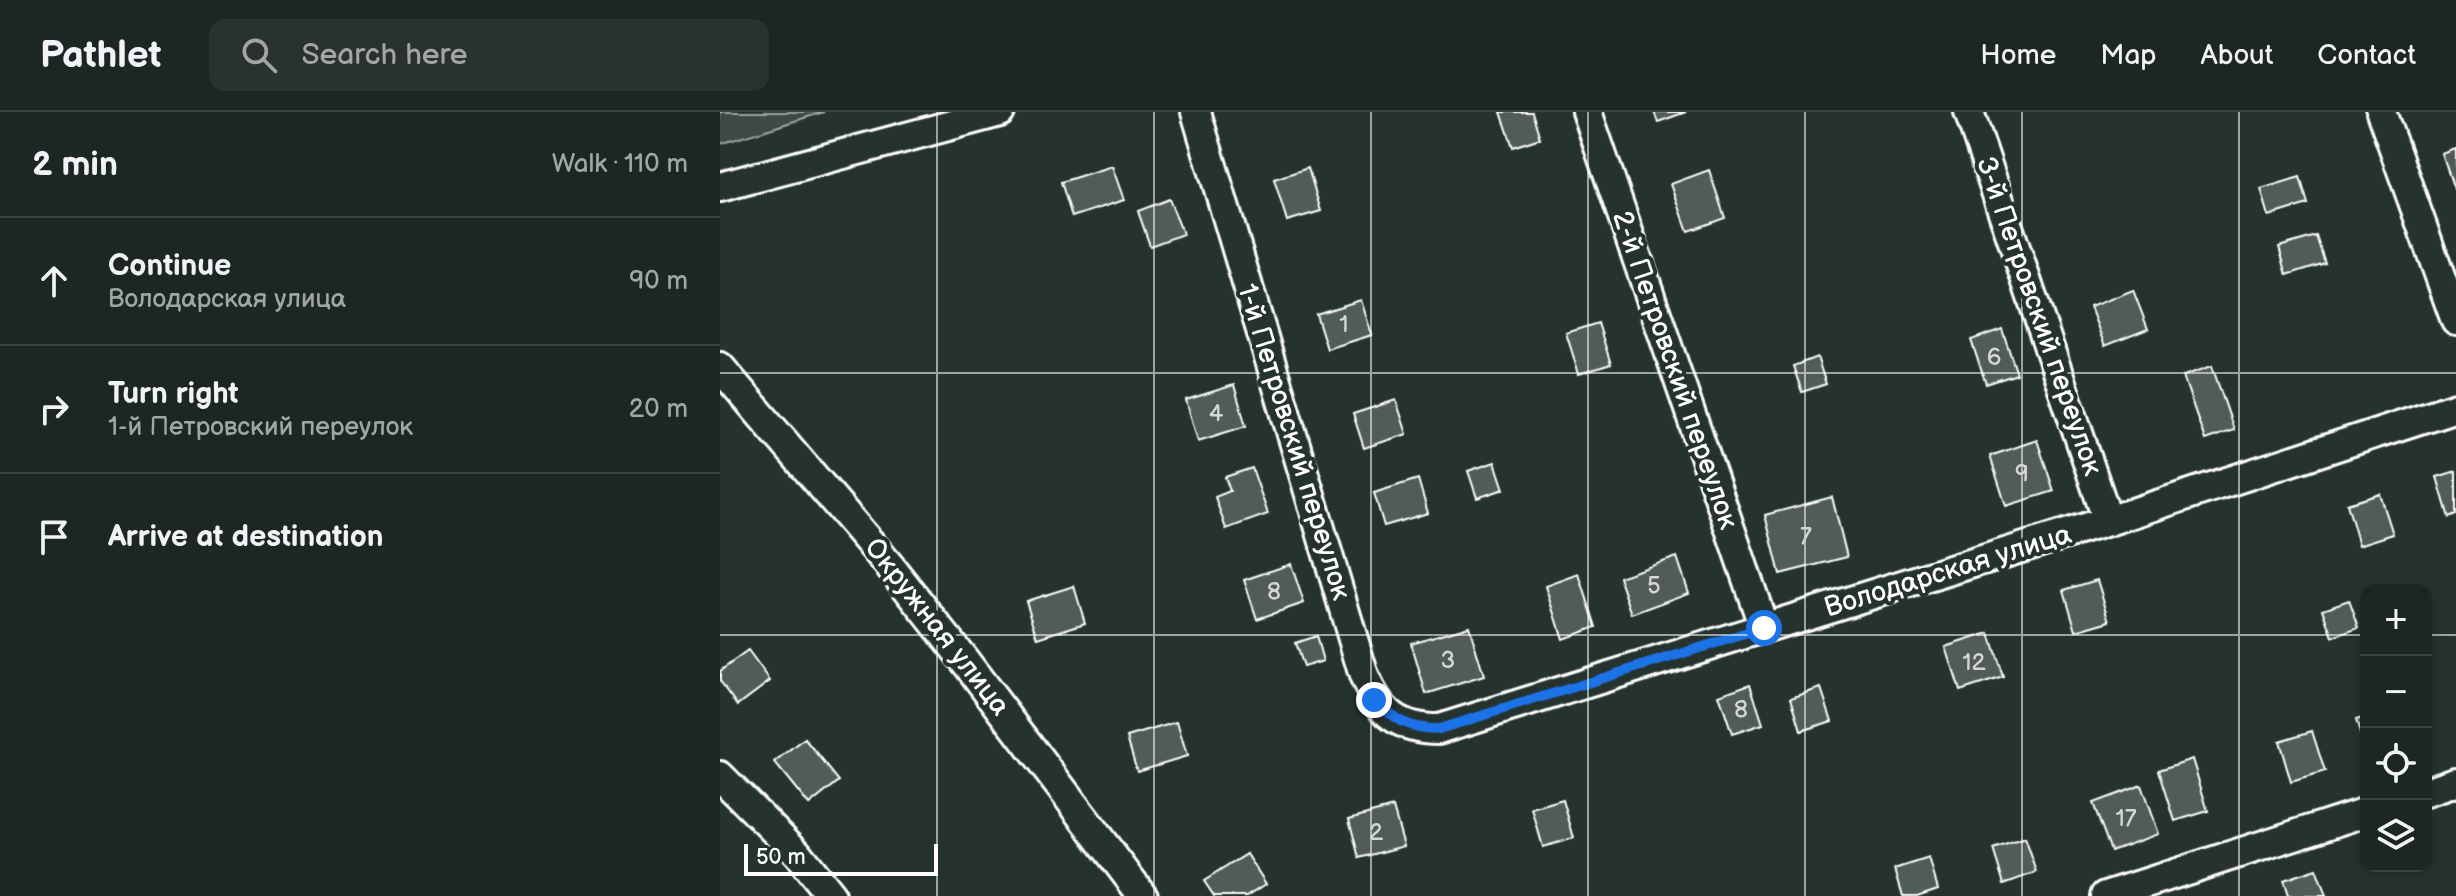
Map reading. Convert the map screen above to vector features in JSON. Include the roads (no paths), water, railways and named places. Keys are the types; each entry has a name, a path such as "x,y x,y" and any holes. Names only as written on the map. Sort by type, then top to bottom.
{"street":[{"path":"720,187 1000,112"},
{"name":"1-й Петровский переулок","path":"1196,112 1364,676 1374,700 1393,718 1415,729 1439,729"},
{"name":"2-й Петровский переулок","path":"1587,112 1764,628"},
{"name":"3-й Петровский переулок","path":"1969,112 2108,521"},
{"path":"2381,112 2456,321"},
{"name":"Окружная улица","path":"720,367 908,589 1143,896"},
{"name":"Володарская улица","path":"1439,729 2108,521 2456,407"},
{"path":"720,776 797,853 831,896"},
{"path":"2432,790 2456,782"},
{"path":"2106,896 2360,814"}]}
